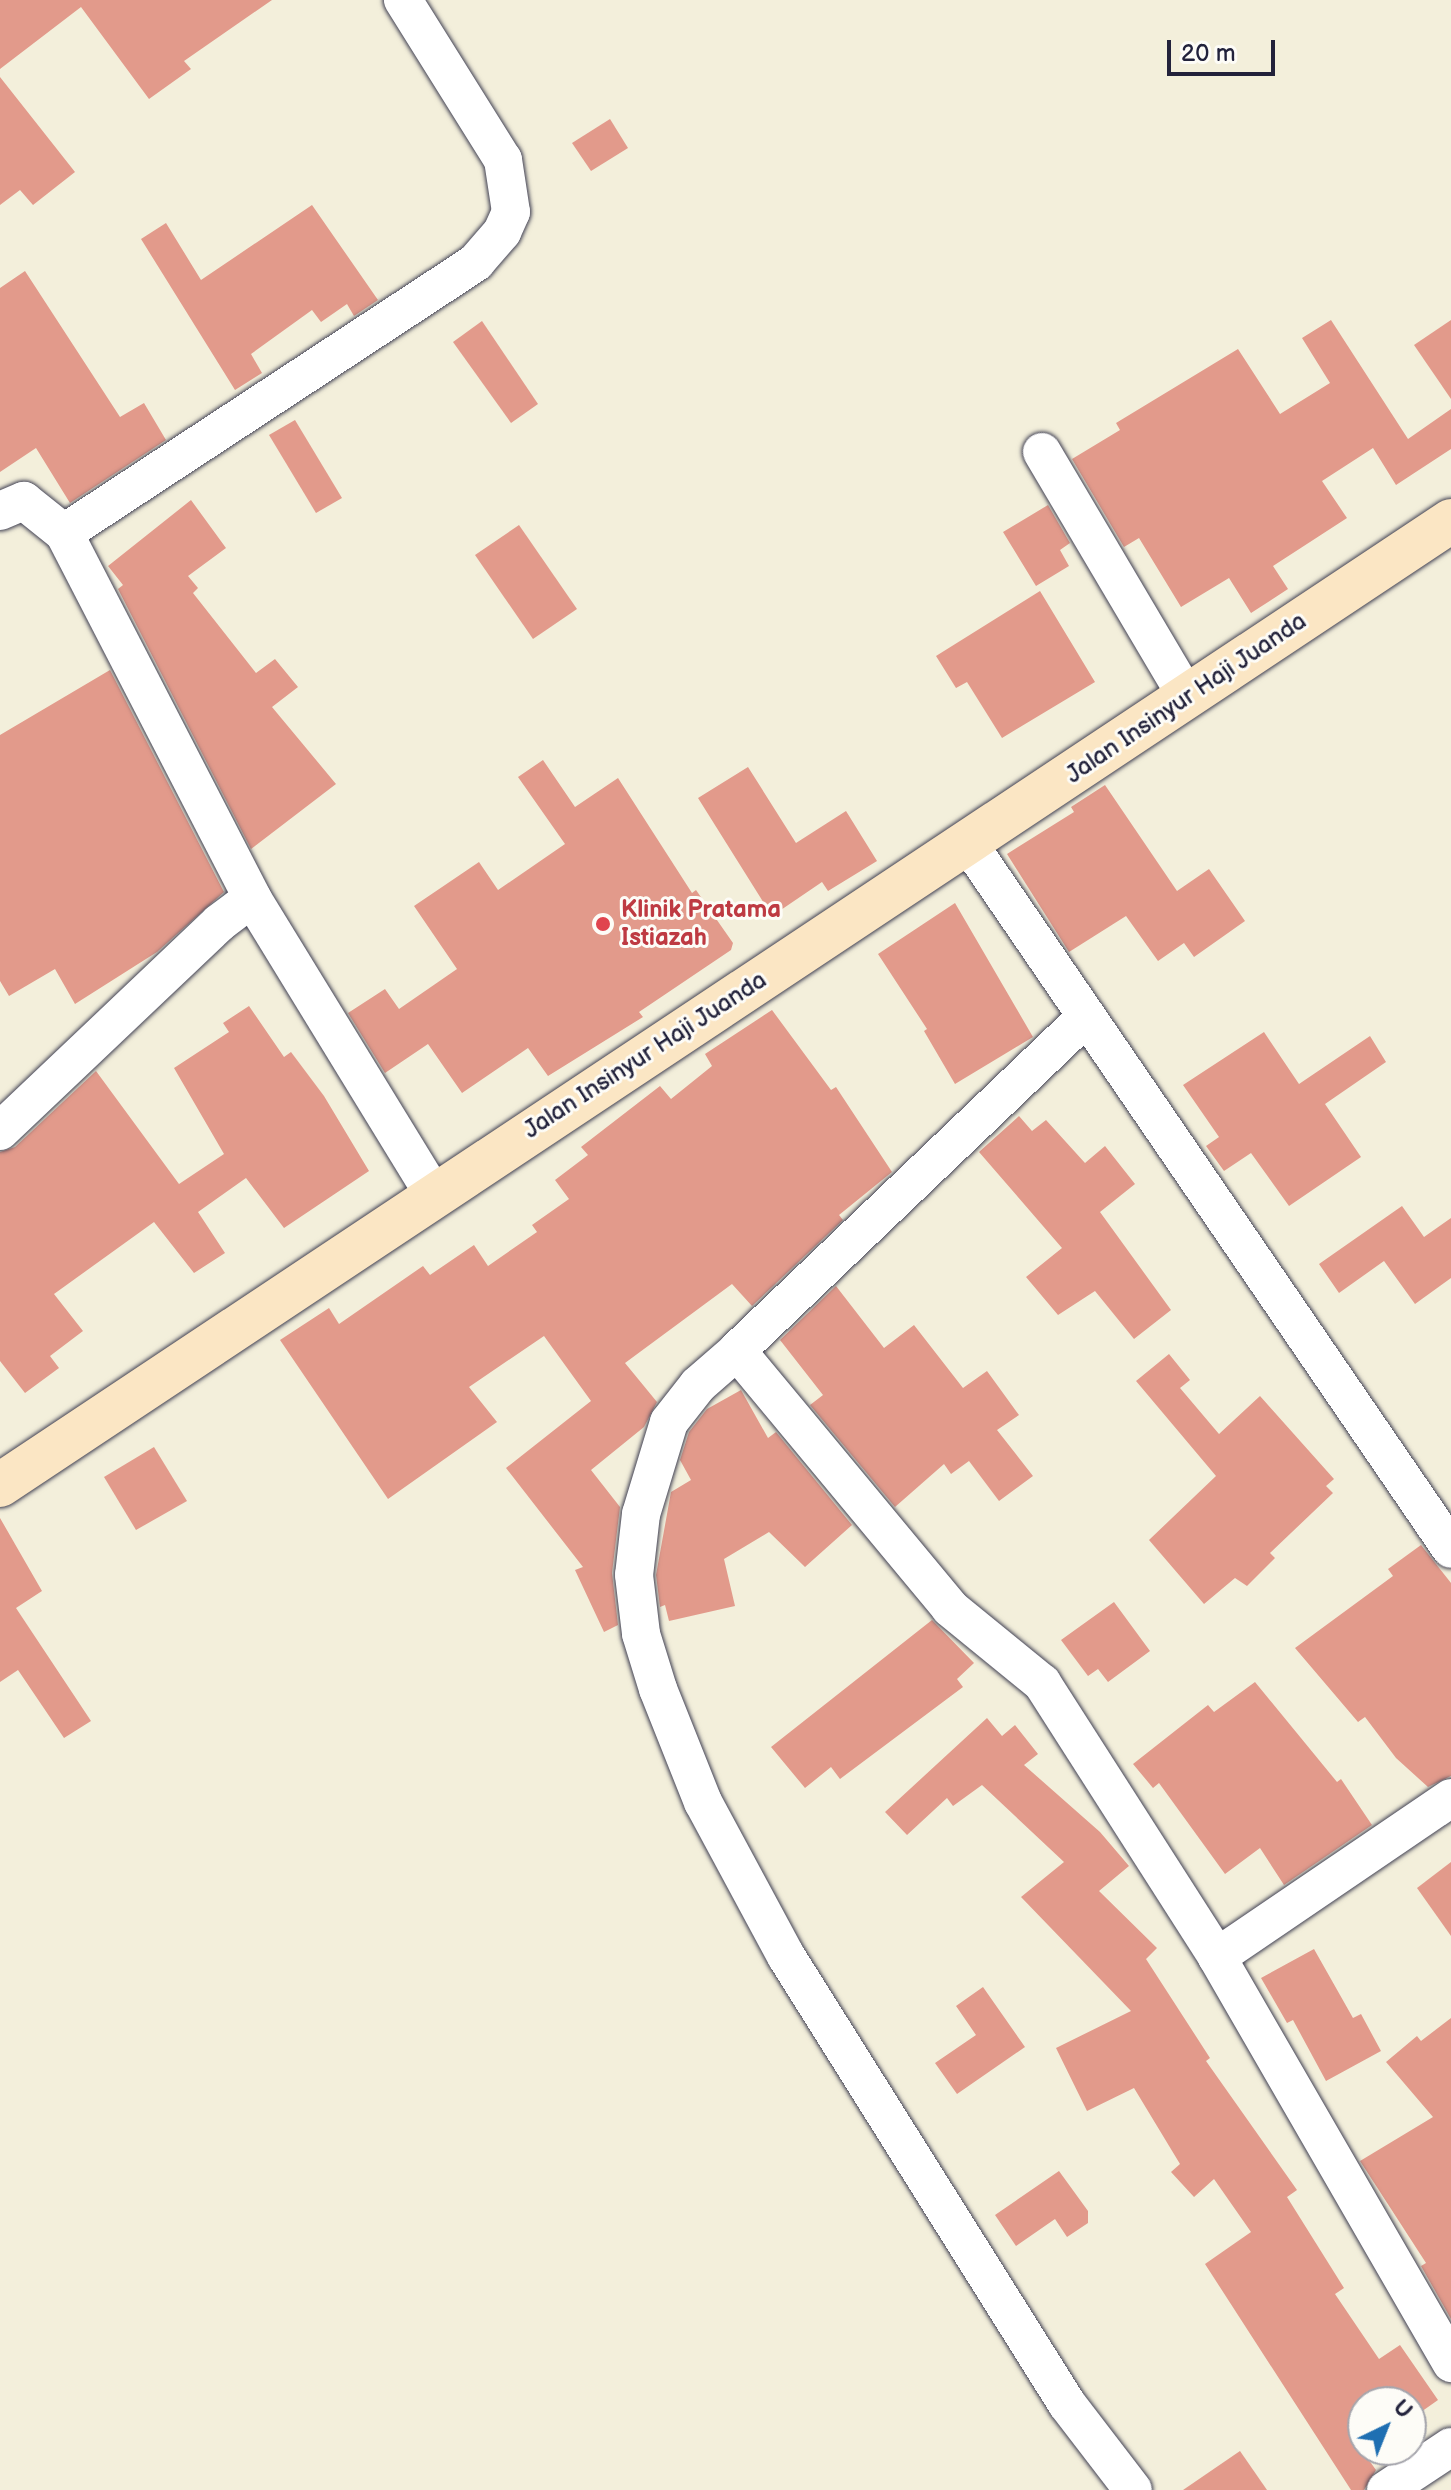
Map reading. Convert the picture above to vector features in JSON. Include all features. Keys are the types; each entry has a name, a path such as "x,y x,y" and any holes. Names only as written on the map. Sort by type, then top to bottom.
{"main road":[{"name":"Jalan Insinyur Haji Juanda","path":"0,1485 433,1193 968,843 1451,521"}],"street":[{"path":"64,533 476,262 502,232 511,212 503,160 403,0"},
{"path":"1042,452 1187,697"},
{"path":"0,511 24,501 64,533 252,898 433,1193"},
{"path":"968,843 1451,1549"},
{"path":"0,1131 219,923 252,898"},
{"path":"1086,1017 698,1385 669,1422 641,1514 634,1575 641,1634 658,1689 703,1802 786,1956 1067,2404 1133,2490"},
{"path":"737,1351 950,1608 1042,1683 1217,1957 1451,2363"},
{"path":"1217,1957 1451,1798"},
{"path":"1386,2490 1451,2447"}],"building":[{"path":"0,0 272,0 184,61 191,69 149,99 81,7 0,69"},
{"path":"0,77 75,172 33,205 20,190 0,205"},
{"path":"610,119 628,148 591,171 572,143"},
{"path":"312,205 378,300 354,316 347,304 321,322 312,310 251,354 262,373 235,390 141,239 166,223 201,280"},
{"path":"25,271 120,417 144,403 166,440 70,503 36,448 0,472 0,288"},
{"path":"1331,320 1408,439 1451,409 1451,449 1396,485 1373,448 1322,481 1347,518 1273,566 1288,589 1251,613 1229,578 1181,607 1139,538 1124,547 1072,459 1120,430 1116,423 1238,349 1280,414 1330,383 1302,338"},
{"path":"1451,320 1451,399 1414,345"},
{"path":"482,321 538,404 511,423 453,342"},
{"path":"295,420 342,498 316,513 269,435"},
{"path":"191,500 226,548 188,576 198,588 193,593 256,673 275,659 298,687 272,707 336,784 251,849 118,589 123,585 108,566"},
{"path":"1048,505 1070,543 1060,550 1069,566 1036,586 1003,532"},
{"path":"519,525 577,609 533,639 475,555"},
{"path":"1040,591 1095,682 1002,738 967,682 956,688 936,656"},
{"path":"110,670 224,892 157,952 75,1004 55,969 9,996 0,981 0,735"},
{"path":"543,760 575,807 618,778 692,893 696,890 733,943 731,950 639,1012 643,1017 548,1076 528,1048 462,1093 428,1044 385,1073 348,1013 385,989 399,1009 457,969 414,906 479,862 498,890 565,844 518,777"},
{"path":"748,767 796,843 846,811 877,861 828,891 822,882 772,916 698,798"},
{"path":"1105,785 1177,891 1209,869 1245,921 1194,957 1184,943 1158,961 1126,916 1069,952 1007,854 1074,812 1071,807"},
{"path":"955,903 1033,1037 955,1084 924,1031 927,1029 878,954"},
{"path":"249,1006 284,1057 291,1052 324,1096 369,1171 284,1228 246,1178 198,1212 225,1253 194,1273 154,1222 54,1294 83,1331 50,1356 59,1368 25,1393 0,1361 0,1152 15,1147 96,1071 179,1184 224,1154 174,1068 229,1032 223,1023"},
{"path":"772,1010 831,1090 836,1087 892,1172 839,1215 843,1220 752,1306 732,1284 625,1363 657,1402 644,1427 591,1470 620,1507 612,1573 618,1625 604,1632 575,1570 583,1567 506,1468 591,1401 544,1336 469,1387 497,1422 388,1499 280,1340 329,1308 339,1324 423,1266 430,1275 474,1245 488,1266 537,1232 532,1225 569,1199 555,1180 588,1155 581,1147 660,1086 671,1099 712,1066 705,1054"},
{"path":"1264,1032 1299,1084 1370,1036 1386,1062 1325,1104 1361,1157 1289,1206 1251,1153 1224,1171 1206,1146 1219,1137 1183,1085"},
{"path":"1019,1116 1032,1131 1046,1120 1085,1163 1105,1146 1135,1184 1100,1212 1171,1310 1134,1339 1095,1291 1058,1315 1026,1277 1062,1248 979,1152"},
{"path":"1402,1206 1424,1237 1451,1218 1451,1278 1415,1304 1384,1261 1339,1293 1319,1264"},
{"path":"836,1286 884,1348 914,1325 963,1388 987,1371 1019,1415 997,1430 1033,1476 999,1501 969,1461 951,1474 944,1464 895,1507 810,1405 823,1395 780,1340"},
{"path":"1169,1354 1190,1380 1180,1388 1219,1434 1260,1396 1334,1479 1326,1486 1333,1493 1270,1553 1275,1558 1247,1586 1235,1578 1204,1604 1149,1540 1216,1476 1136,1381"},
{"path":"741,1390 768,1438 776,1432 852,1525 805,1567 769,1532 724,1559 735,1606 669,1621 665,1605 660,1607 656,1575 671,1492 691,1480 680,1460 689,1432 707,1409"},
{"path":"154,1447 187,1501 136,1530 104,1477"},
{"path":"0,1518 42,1591 16,1608 91,1721 64,1738 18,1670 0,1682"},
{"path":"1421,1545 1451,1583 1451,1776 1428,1787 1396,1758 1365,1717 1358,1722 1295,1648 1393,1576 1388,1569"},
{"path":"1114,1602 1150,1651 1108,1682 1098,1669 1088,1676 1061,1640"},
{"path":"932,1620 974,1663 957,1679 963,1687 840,1779 831,1767 805,1788 771,1747"},
{"path":"1255,1682 1337,1782 1341,1779 1372,1825 1284,1885 1260,1848 1225,1874 1159,1783 1153,1788 1133,1764 1208,1705 1214,1712"},
{"path":"987,1718 1002,1736 1015,1725 1038,1754 1024,1765 1100,1832 1129,1866 1099,1891 1157,1948 1146,1959 1210,2058 1206,2061 1297,2190 1287,2197 1344,2288 1335,2294 1379,2359 1400,2345 1438,2400 1427,2408 1427,2386 1347,2386 1347,2466 1373,2466 1376,2470 1364,2490 1351,2490 1205,2264 1251,2232 1214,2179 1194,2197 1171,2172 1180,2164 1134,2088 1087,2111 1056,2048 1131,2011 1021,1897 1064,1862 982,1785 953,1806 947,1798 907,1835 885,1812"},
{"path":"1451,1862 1451,1936 1417,1888"},
{"path":"1314,1949 1353,2018 1361,2014 1381,2051 1326,2081 1293,2020 1287,2023 1261,1978"},
{"path":"983,1987 1025,2047 957,2094 935,2063 976,2035 956,2006"},
{"path":"1451,2018 1451,2319 1421,2266 1426,2263 1360,2161 1433,2117 1386,2062 1417,2036 1421,2041"},
{"path":"1059,2171 1088,2211 1088,2223 1067,2237 1055,2219 1016,2246 995,2215"},
{"path":"1240,2451 1267,2490 1183,2490"}],"place":[{"name":"Klinik Pratama Istiazah","path":"603,924"}]}
